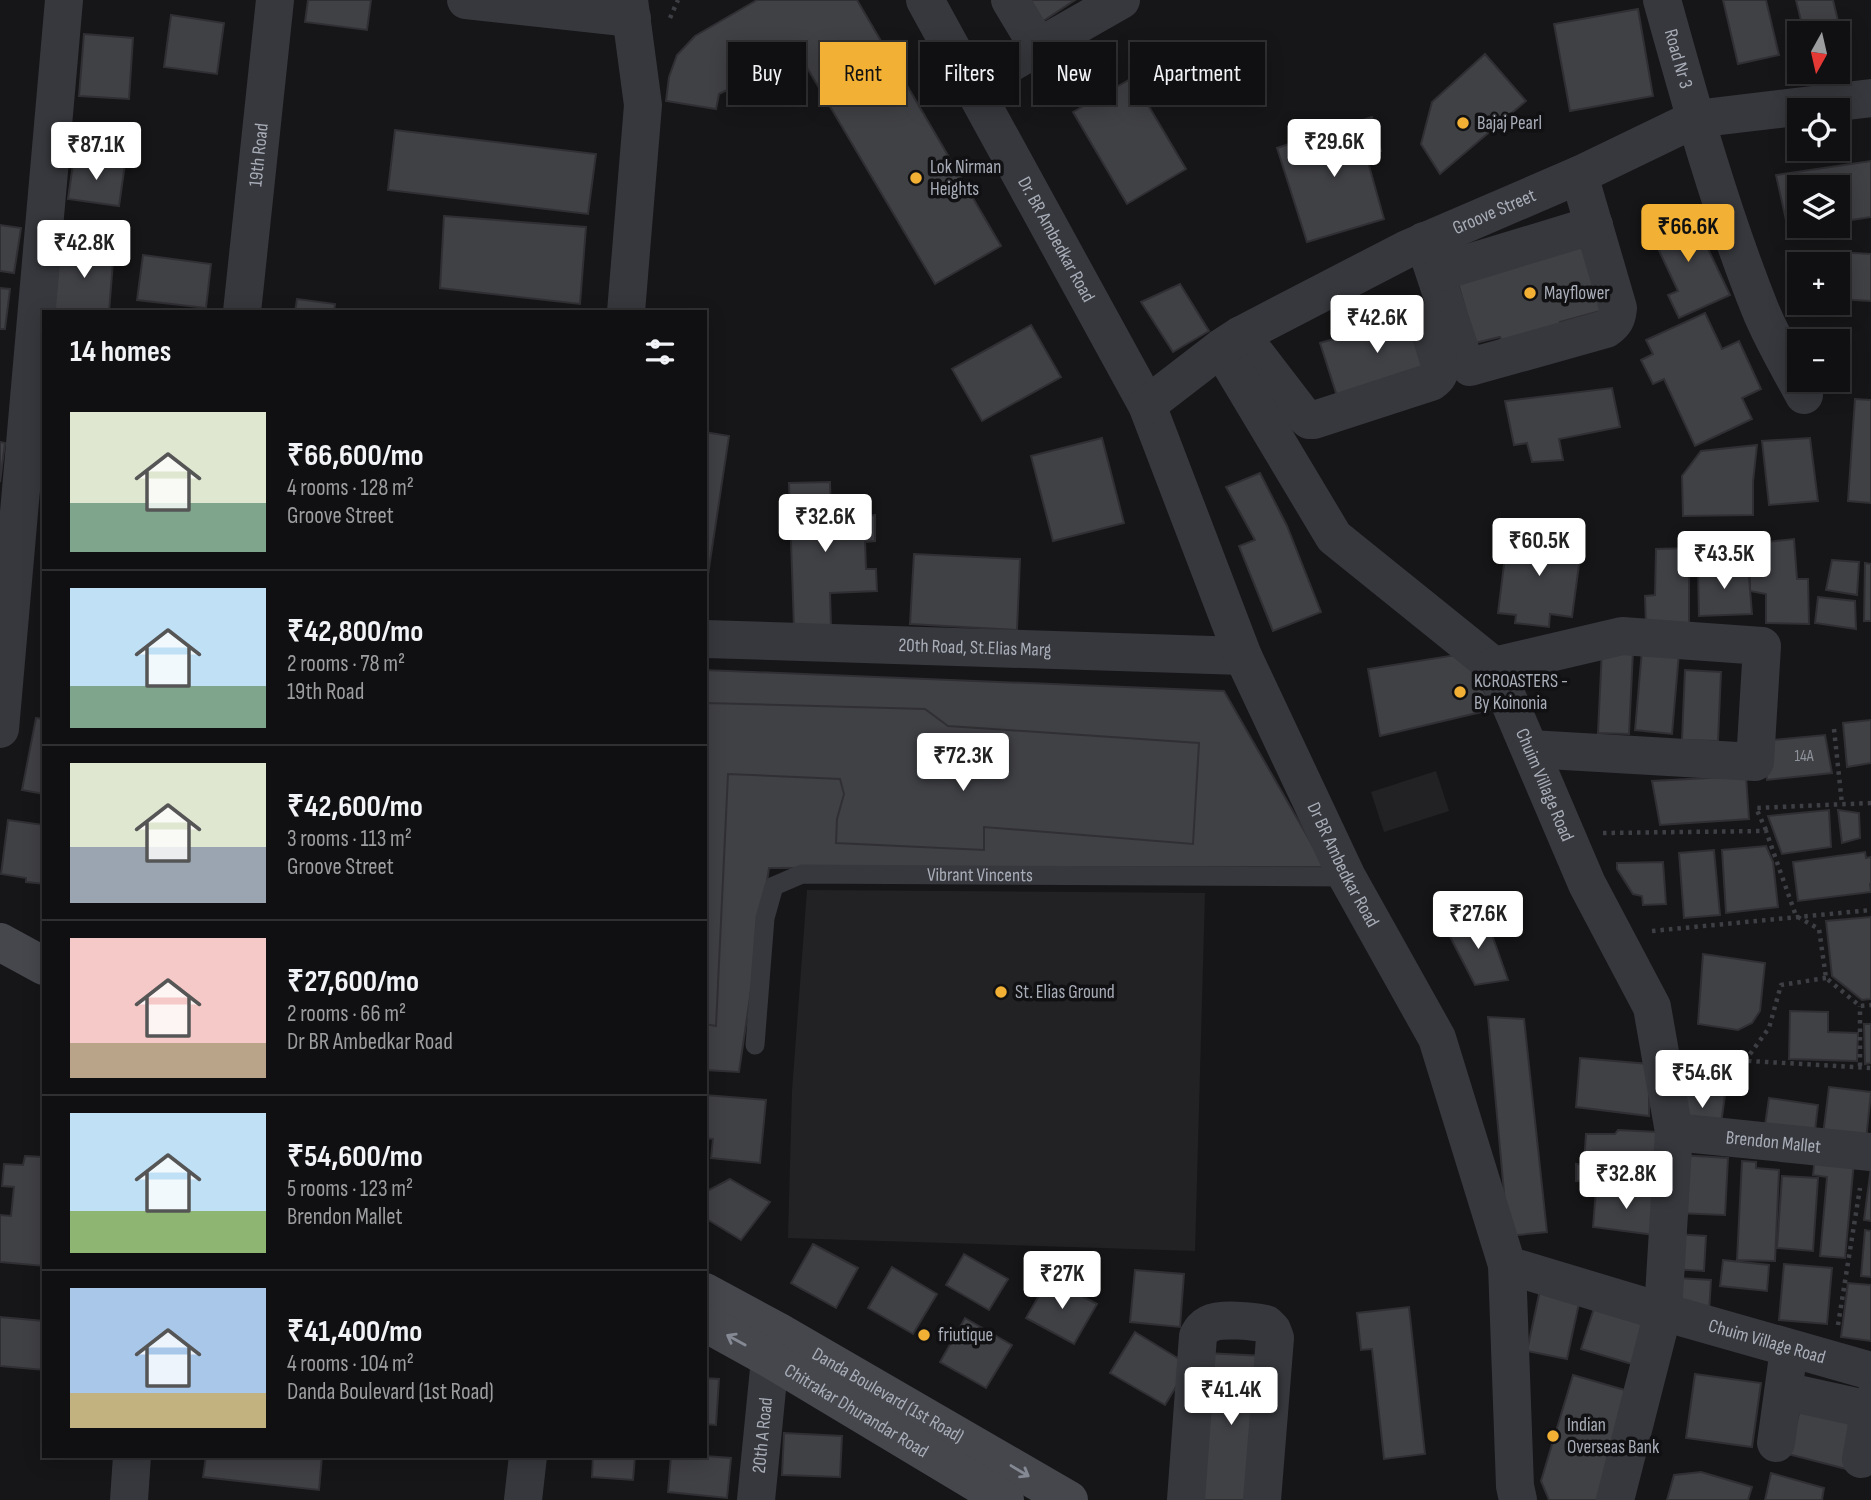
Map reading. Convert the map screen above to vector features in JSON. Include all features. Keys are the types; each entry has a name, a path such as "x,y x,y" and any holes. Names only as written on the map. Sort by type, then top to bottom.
{"main road":[{"path":"0,916 42,939"},
{"path":"0,942 42,965"},
{"path":"707,1294 774,1345"},
{"name":"Chitrakar Dhurandar Road","path":"707,1324 774,1345 1006,1500"},
{"name":"Danda Boulevard (1st Road)","path":"973,1476 1069,1500"}],"street":[{"path":"0,729 64,0"},
{"name":"19th Road","path":"242,310 275,0"},
{"path":"466,0 631,9 643,105 626,310"},
{"path":"1010,0 1031,35"},
{"path":"1019,43 1092,0"},
{"path":"1019,53 1121,0"},
{"name":"Road Nr 3","path":"1662,0 1695,119 1761,311 1804,395"},
{"name":"Dr. BR Ambedkar Road","path":"929,1 950,42"},
{"name":"Groove Street","path":"1147,405 1231,342 1422,255 1695,119 1871,98"},
{"name":"Dr. BR Ambedkar Road","path":"982,105 1147,405"},
{"path":"1422,255 1464,361 1470,368 1606,329 1614,324 1618,308 1579,175"},
{"path":"1422,255 1594,225"},
{"path":"1231,342 1310,420 1431,382 1438,377 1440,365 1422,255"},
{"name":"Chuim Village Road","path":"1231,342 1334,537 1494,666 1587,884 1652,1007 1674,1132 1663,1312 1615,1500"},
{"name":"Dr BR Ambedkar Road","path":"1147,405 1243,656 1347,877 1437,1038 1507,1265 1515,1486 1518,1500"},
{"path":"1494,666 1622,636 1762,646 1755,762 1530,749"},
{"name":"20th Road, St.Elias Marg","path":"707,639 1243,656"},
{"name":"Brendon Mallet","path":"1674,1132 1868,1152"},
{"name":"Chuim Village Road","path":"1507,1265 1871,1371"},
{"path":"1186,1500 1198,1336 1202,1329 1218,1321 1266,1324 1275,1338 1262,1500"},
{"name":"20th A Road","path":"756,1500 774,1345"},
{"path":"1776,1443 1788,1349"},
{"path":"1784,1391 1870,1406 1861,1459"},
{"path":"129,1500 132,1458"},
{"path":"523,1500 528,1458"}],"lane":[{"name":"Vibrant Vincents","path":"755,1045 765,918 774,886 803,874 1347,877"}],"path":[{"path":"1834,730 1842,804"},
{"path":"1871,803 1756,808 1796,916 1819,929 1826,978 1860,1006 1871,1005"},
{"path":"1566,833 1766,831"},
{"path":"1614,935 1871,909"},
{"path":"1745,1061 1769,1028 1781,985 1826,978"},
{"path":"1860,1006 1860,1066"},
{"path":"1660,1056 1871,1068"},
{"path":"1832,1360 1868,1152"}],"shaded area":[{"path":"1436,771 1449,811 1384,832 1371,792"},
{"name":"St. Elias Ground","path":"807,890 1205,893 1195,1251 788,1238 792,1091"}],"building":[{"path":"308,0 371,0 367,30 305,22"},
{"name":"Lok Nirman Heights","path":"757,0 857,0 882,42 820,42 820,90 806,66 806,42 728,42 728,90 719,94 716,109 666,101 669,77 677,55 695,36"},
{"path":"1020,0 1075,0 1037,25"},
{"path":"1723,0 1766,0 1779,55 1738,64"},
{"path":"1796,0 1833,0 1838,21 1801,21"},
{"path":"1638,9 1653,96 1570,111 1554,24"},
{"path":"171,15 224,23 217,74 164,67"},
{"path":"84,34 133,38 129,99 79,96"},
{"name":"Bajaj Pearl","path":"1485,54 1526,101 1440,174 1421,144 1432,102"},
{"path":"1130,79 1130,105 1148,105 1186,169 1127,204 1073,112 1085,105 1116,105 1116,87"},
{"name":"Lok Nirman Heights","path":"906,84 1001,246 935,284 829,105 906,105"},
{"path":"1372,117 1381,151 1366,155 1384,219 1307,242 1277,148"},
{"path":"395,130 596,154 588,214 388,190"},
{"path":"74,157 125,164 119,206 68,199"},
{"path":"1871,161 1871,217 1850,220 1850,175 1787,175 1787,224 1776,175"},
{"path":"1689,209 1730,295 1679,318 1668,295 1678,291 1648,227"},
{"path":"444,216 586,227 580,304 440,288"},
{"path":"0,225 21,228 14,273 0,271"},
{"name":"Mayflower","path":"1584,241 1604,310 1560,322 1561,326 1502,342 1500,337 1475,343 1456,276"},
{"path":"60,245 114,249 109,310 54,310"},
{"path":"1850,253 1871,254 1871,301 1850,300"},
{"path":"143,255 211,264 206,308 137,300"},
{"path":"1180,284 1209,331 1173,352 1141,302"},
{"path":"0,288 10,289 5,329 0,329"},
{"path":"297,299 335,304 334,310 295,310"},
{"path":"1705,313 1722,349 1739,341 1761,389 1742,398 1752,419 1695,446 1664,379 1653,384 1641,360 1653,354 1646,340"},
{"path":"1417,314 1433,367 1337,396 1320,343"},
{"path":"1031,325 1061,377 982,421 952,369"},
{"path":"1612,388 1620,427 1559,439 1563,460 1532,462 1527,443 1514,445 1505,401"},
{"path":"1855,399 1871,400 1871,503 1848,501"},
{"path":"707,432 729,436 707,581"},
{"path":"1102,438 1124,523 1053,541 1031,456"},
{"path":"1810,438 1818,501 1769,505 1762,441"},
{"path":"0,442 5,443 0,482"},
{"path":"1757,445 1753,515 1683,516 1682,476 1701,451"},
{"path":"1260,473 1287,526 1321,612 1273,631 1239,546 1255,540 1226,487"},
{"path":"830,482 831,517 875,515 875,541 865,542 866,569 876,569 877,591 830,593 831,627 794,628 789,483"},
{"path":"1508,532 1582,542 1572,617 1550,614 1549,627 1515,623 1516,615 1498,613"},
{"path":"1794,539 1797,579 1808,579 1809,624 1766,623 1766,594 1750,591 1750,544"},
{"path":"1689,548 1689,626 1646,626 1645,596 1655,595 1656,549"},
{"path":"914,554 1020,559 1017,630 910,624"},
{"path":"1832,560 1859,562 1857,595 1826,590"},
{"path":"1865,563 1871,564 1871,621 1864,621"},
{"path":"1748,565 1752,614 1699,616 1698,568"},
{"path":"1818,597 1855,601 1856,629 1815,623"},
{"path":"1602,649 1633,651 1629,734 1598,733"},
{"path":"1642,650 1679,653 1672,734 1635,730"},
{"path":"1462,654 1494,709 1380,736 1368,669"},
{"path":"707,670 1224,691 1325,867 769,868 739,1072 707,1070"},
{"path":"1685,670 1721,672 1718,741 1682,740"},
{"path":"707,703 925,709 948,726 1199,743 1193,844 984,827 984,850 836,843 837,819 844,794 840,779 728,774 716,1026 707,1024"},
{"path":"36,718 42,719 42,794 22,790"},
{"path":"1871,720 1871,763 1847,767 1843,723"},
{"path":"1825,735 1832,773 1767,780 1761,741"},
{"path":"1746,776 1749,819 1660,825 1652,781"},
{"path":"1829,810 1831,847 1782,854 1768,816"},
{"path":"1838,810 1859,813 1860,838 1842,843"},
{"path":"8,820 42,825 42,884 1,874"},
{"path":"1766,846 1773,862 1778,907 1726,913 1722,850"},
{"path":"1714,850 1720,915 1684,918 1679,853"},
{"path":"1865,852 1866,858 1871,857 1871,892 1798,901 1793,862"},
{"path":"1663,862 1666,904 1643,905 1642,896 1633,894 1617,869 1617,863"},
{"path":"1871,917 1871,999 1862,1000 1832,976 1826,921"},
{"path":"1486,918 1508,980 1475,985 1444,925"},
{"path":"1703,954 1765,963 1760,1011 1752,1023 1738,1030 1698,1024"},
{"path":"1790,1011 1828,1012 1828,1032 1858,1033 1857,1061 1789,1059"},
{"path":"1488,1017 1524,1019 1547,1232 1508,1236"},
{"path":"1864,1024 1871,1024 1871,1063 1865,1064"},
{"path":"1580,1058 1649,1064 1649,1116 1576,1107"},
{"path":"1829,1087 1871,1092 1866,1140 1823,1135"},
{"path":"1684,1089 1725,1095 1720,1131 1679,1125"},
{"path":"707,1095 766,1100 760,1163 711,1158 713,1139 707,1138"},
{"path":"1769,1098 1818,1105 1814,1139 1764,1132"},
{"path":"1618,1130 1657,1132 1654,1185 1576,1181 1576,1164 1584,1165 1586,1134 1615,1134"},
{"path":"1816,1148 1855,1151 1845,1258 1820,1256 1827,1177 1813,1175"},
{"path":"1680,1155 1728,1158 1725,1215 1677,1213"},
{"path":"25,1156 42,1157 42,1266 0,1262 0,1215 11,1216 14,1187 2,1186 4,1164 23,1165"},
{"path":"1742,1161 1756,1162 1756,1168 1779,1170 1775,1261 1737,1260"},
{"path":"1871,1167 1871,1221 1864,1220"},
{"path":"1782,1176 1818,1178 1813,1251 1777,1248"},
{"path":"730,1179 770,1202 741,1240 707,1219 707,1191"},
{"path":"1596,1190 1655,1190 1655,1235 1593,1227"},
{"path":"1865,1230 1871,1231 1871,1277 1861,1276"},
{"path":"1675,1234 1706,1236 1704,1271 1672,1269"},
{"path":"813,1244 858,1268 836,1308 791,1283"},
{"path":"964,1254 1008,1279 989,1310 946,1285"},
{"path":"1723,1260 1769,1265 1767,1291 1720,1286"},
{"path":"1784,1264 1832,1268 1827,1324 1779,1320"},
{"path":"892,1267 937,1294 913,1334 868,1308"},
{"path":"1135,1270 1184,1274 1180,1327 1130,1322"},
{"path":"1049,1278 1097,1304 1074,1344 1026,1318"},
{"path":"1678,1278 1711,1280 1709,1312 1676,1309"},
{"path":"1848,1283 1871,1285 1871,1341 1841,1337"},
{"path":"1541,1285 1581,1294 1567,1359 1527,1351"},
{"path":"1595,1305 1645,1320 1632,1364 1581,1349"},
{"path":"1409,1307 1425,1454 1384,1459 1372,1349 1361,1350 1357,1313"},
{"path":"0,1317 42,1321 42,1370 0,1366"},
{"path":"965,1318 1012,1345 986,1388 940,1362"},
{"path":"1135,1332 1189,1365 1165,1405 1110,1373"},
{"path":"1206,1353 1264,1356 1256,1500 1197,1500"},
{"path":"1695,1374 1761,1383 1752,1447 1686,1438"},
{"path":"1573,1375 1635,1393 1604,1500 1549,1500 1541,1481"},
{"path":"707,1378 719,1379 716,1425 707,1424"},
{"path":"1800,1410 1861,1426 1850,1470 1788,1454"},
{"path":"784,1433 842,1436 840,1477 782,1475"},
{"path":"206,1458 322,1458 319,1490 203,1477"},
{"path":"593,1458 635,1458 633,1480 592,1477"},
{"path":"671,1458 731,1458 727,1498 668,1492"},
{"path":"1701,1472 1752,1487 1748,1500 1667,1500 1674,1475"},
{"path":"1771,1473 1824,1488 1822,1500 1765,1500"}],"place":[{"name":"Bajaj Pearl","path":"1463,123"},
{"name":"Lok Nirman Heights","path":"916,178"},
{"name":"Mayflower","path":"1530,293"},
{"name":"KCROASTERS - By Koinonia","path":"1460,692"},
{"name":"St. Elias Ground","path":"1001,992"},
{"name":"friutique","path":"924,1335"},
{"name":"Indian Overseas Bank","path":"1553,1436"}]}
